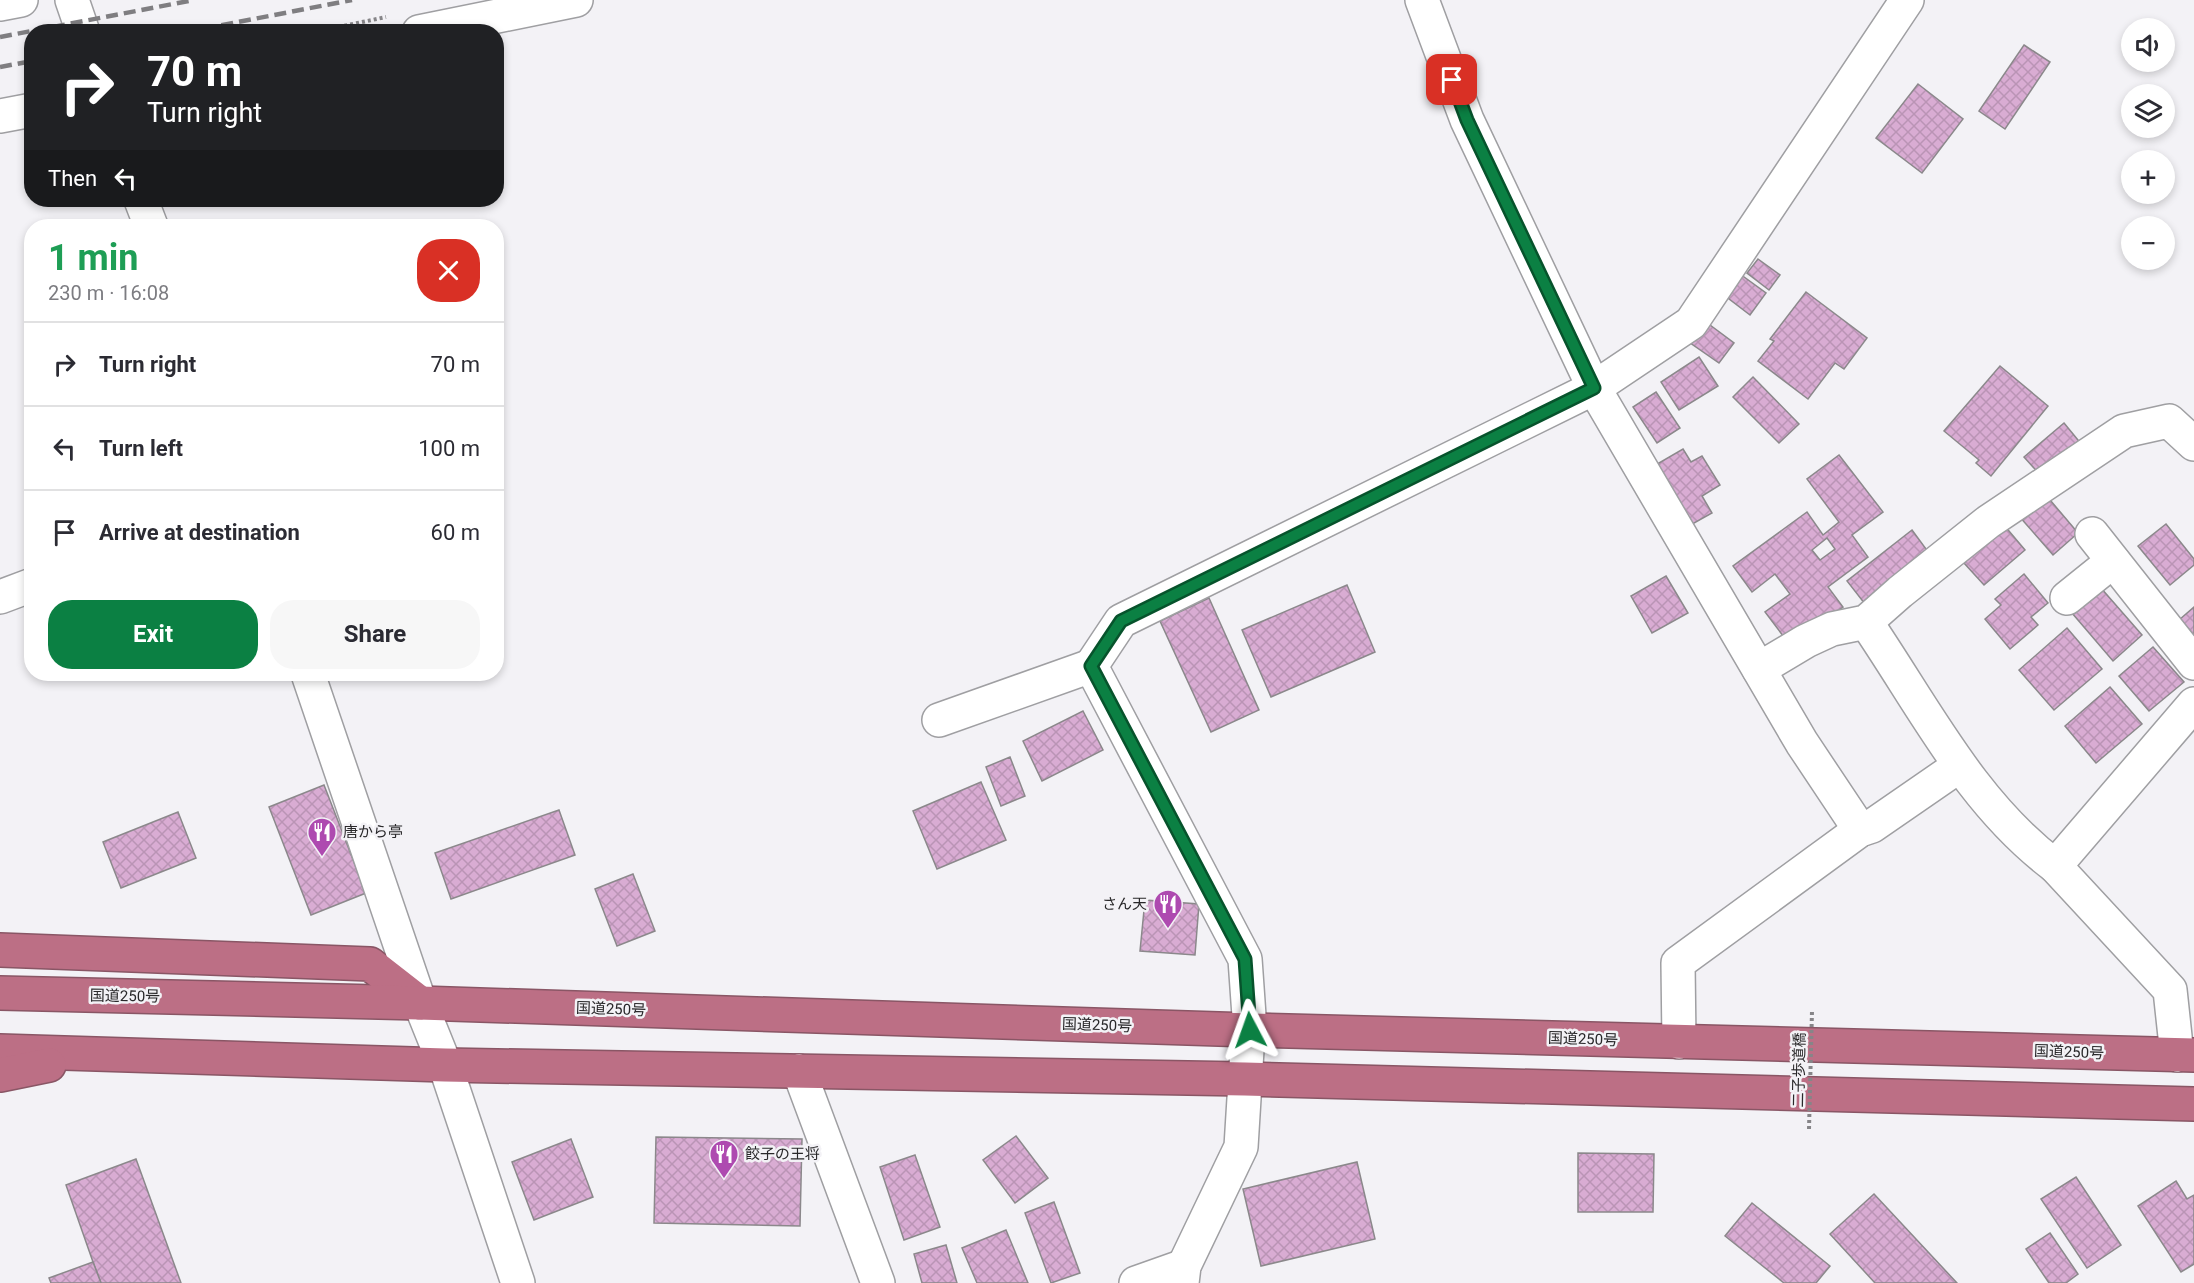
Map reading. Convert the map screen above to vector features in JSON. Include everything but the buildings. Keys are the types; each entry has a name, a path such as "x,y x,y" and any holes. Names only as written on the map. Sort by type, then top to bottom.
{"highway":[{"path":"0,950 370,964 420,1003"},
{"name":"国道250号","path":"0,993 420,1003 1250,1030 2186,1055"},
{"path":"0,1051 445,1065 1245,1079 2194,1104"},
{"path":"0,1075 95,1055"}],"street":[{"path":"0,4 21,0"},
{"path":"72,0 80,24"},
{"path":"458,24 576,0"},
{"path":"1422,0 1467,120 1594,388 1802,743 1860,830"},
{"path":"939,720 1091,666 1121,621 1594,388 1692,323 1907,0"},
{"path":"0,116 24,112"},
{"path":"1759,669 1806,641 1832,629 1866,622 1988,522 2124,431 2169,421 2194,444"},
{"path":"2092,534 2194,663"},
{"path":"2067,598 2113,561"},
{"path":"0,597 24,588"},
{"path":"1866,622 1959,766 1999,815 2029,846 2055,866 2170,990 2186,1055"},
{"path":"1091,666 1245,959 1250,1030 1242,1147 1183,1274 1137,1283"},
{"path":"310,681 420,1003 445,1065 518,1283"},
{"path":"2055,866 2194,704"},
{"path":"1679,1041 1678,963 1860,830 1872,826 1959,766"},
{"path":"799,1071 878,1283"}],"path":[{"name":"二子歩道橋","path":"1809,1129 1812,1011"}],"railway":[{"path":"68,24 194,0"},
{"path":"228,24 352,0"},
{"path":"0,37 24,32"},
{"path":"0,67 24,62"}],"place":[{"name":"唐から亭","path":"322,858"},
{"name":"さん天","path":"1168,930"},
{"name":"餃子の王将","path":"724,1180"}],"route":[{"path":"1250,1030 1245,959 1091,666 1121,621 1594,388 1467,120 1452,80"}]}
